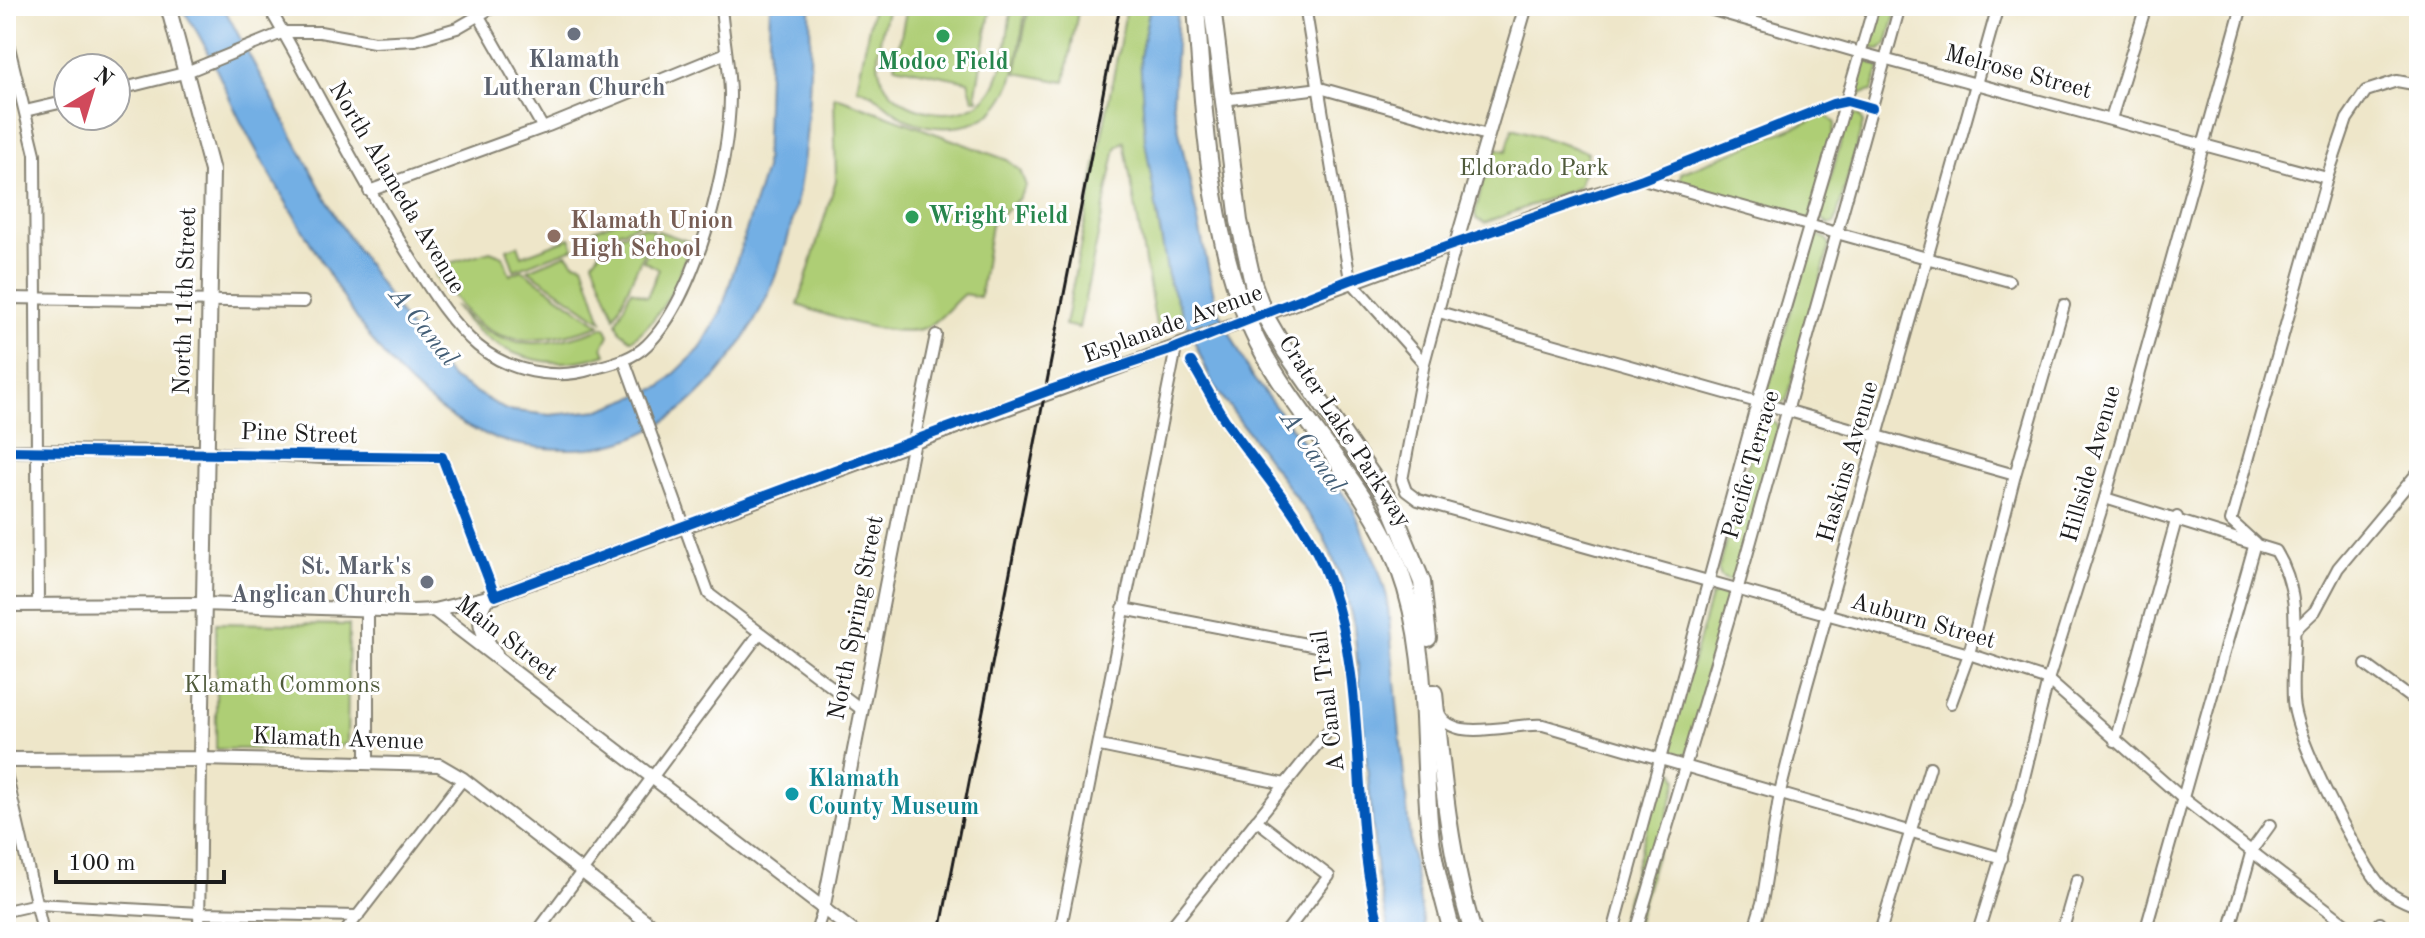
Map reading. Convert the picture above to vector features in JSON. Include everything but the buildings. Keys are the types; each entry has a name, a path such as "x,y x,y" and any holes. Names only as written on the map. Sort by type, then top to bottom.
{"main road":[{"name":"North 11th Street","path":"168,6 212,171 204,452 201,759"},
{"name":"Crater Lake Parkway","path":"1196,6 1208,138 1224,250 1256,317 1271,366 1377,519 1399,568 1415,620 1424,682 1430,833 1452,932"},
{"name":"Crater Lake Parkway","path":"1212,6 1239,221 1253,283 1256,317 1286,352 1388,499 1422,582 1446,798 1463,901 1473,932"},
{"name":"Klamath Avenue","path":"6,760 201,759"}],"street":[{"name":"North Alameda Avenue","path":"268,6 369,191 452,320 480,347 515,366 541,372 581,373 624,360 646,346 675,311 696,256 728,153 731,93 724,54 721,6"},
{"path":"132,86 184,73 284,32 320,32 395,43 436,35 495,6"},
{"path":"1305,6 1350,280 1424,363"},
{"path":"1424,363 1526,6"},
{"name":"Melrose Street","path":"1699,6 1861,53 2327,178"},
{"name":"Pacific Terrace","path":"1613,932 1757,403 1874,6"},
{"name":"Pacific Terrace","path":"1636,932 1737,591 1900,6"},
{"name":"Haskins Avenue","path":"1753,932 1762,903 1780,792 1925,258 1998,6"},
{"path":"2111,119 2146,6"},
{"name":"Hillside Avenue","path":"1978,932 2002,858 2048,680 2105,498 2242,6"},
{"path":"479,16 543,128"},
{"path":"6,35 35,154 34,452 38,605"},
{"path":"369,191 543,128 724,54"},
{"path":"2255,543 2231,521 2327,178 2347,119 2366,91 2397,81 2419,85"},
{"path":"1223,100 1320,88 1487,135"},
{"path":"1847,101 1872,108"},
{"name":"Esplanade Avenue","path":"434,610 491,597 1176,348 1350,280 1579,198 1643,179 1847,101"},
{"path":"25,111 52,105"},
{"path":"1643,179 2009,281"},
{"path":"6,298 304,302"},
{"path":"1951,703 1969,654 2015,475 2064,305"},
{"path":"1439,312 2015,475"},
{"name":"North Spring Street","path":"823,910 936,335"},
{"path":"1060,932 1100,746 1123,609 1176,348"},
{"path":"624,360 709,594 861,709"},
{"name":"Auburn Street","path":"1424,363 1402,480 1406,491 1418,500 1969,654 2048,680 2181,797 2356,932"},
{"name":"Pine Street","path":"6,451 204,452 324,458 442,457 491,597"},
{"path":"2296,629 2315,611 2347,556 2419,471"},
{"path":"2105,498 2177,517 2276,551 2290,574 2296,629 2293,703 2310,752 2351,837 2379,884 2403,902 2419,907"},
{"path":"2115,741 2177,517"},
{"path":"2145,932 2255,543"},
{"path":"491,597 479,612 478,628 504,665"},
{"name":"Main Street","path":"6,605 202,604 434,610 854,932"},
{"path":"367,609 367,761"},
{"path":"1123,609 1317,646"},
{"path":"537,932 759,634"},
{"path":"2366,665 2419,704"},
{"path":"1435,703 1441,719 1449,726 1466,731 1543,725 2002,858"},
{"path":"1167,932 1327,732"},
{"path":"1100,746 1285,784"},
{"path":"199,932 201,759"},
{"name":"Klamath Avenue","path":"201,759 439,765 463,779 660,932"},
{"path":"1880,932 1930,767"},
{"path":"6,773 43,932"},
{"path":"345,932 463,779"},
{"path":"1256,820 1329,876 1286,932"},
{"path":"2229,932 2252,850 2270,825"},
{"path":"2062,932 2077,880"},
{"path":"6,911 37,904 200,913 358,916"},
{"path":"816,932 823,910"}],"green space":[{"path":"873,6 888,6 878,57 880,73 887,88 914,107 949,113 981,102 992,90 1003,61 1012,6 1026,6 1017,61 1005,96 981,120 962,126 941,127 908,120 871,93 857,88"},
{"name":"Modoc Field","path":"907,6 991,6 976,93 978,99 973,99 968,81 895,66"},
{"path":"1029,6 1079,6 1065,82 1016,73"},
{"path":"1127,6 1150,6 1140,57 1157,216 1169,282 1186,322 1157,331 1124,141 1116,148 1079,328 1065,325"},
{"path":"1877,6 1898,6 1887,44 1880,50 1871,47 1868,39"},
{"path":"1867,60 1880,68 1872,91 1857,95 1853,89 1861,64"},
{"name":"Wright Field","path":"834,96 1007,160 1020,170 1026,186 1018,199 991,224 980,297 964,294 927,327 898,331 881,329 798,305 836,180"},
{"path":"1852,114 1860,116 1863,123 1835,223 1829,225 1820,217 1847,119"},
{"path":"1825,115 1835,123 1809,222 1680,184 1681,173"},
{"name":"Eldorado Park","path":"1513,128 1588,152 1579,187 1485,223 1476,219 1475,213 1492,147 1506,151"},
{"path":"636,214 639,224 589,243 585,233"},
{"path":"643,227 654,230 615,317 593,261 599,253 598,243"},
{"path":"658,231 690,242 681,270 662,308 632,340 620,331 617,322 631,290 647,297 659,269 643,261"},
{"path":"1818,236 1826,238 1830,245 1787,399 1780,404 1771,400 1767,393 1812,239"},
{"path":"570,238 574,248 514,270 507,249 518,245 522,256"},
{"path":"490,251 503,256 510,275 522,270 600,325 559,337 539,339 519,339 484,327 468,314 453,295 447,294 435,275 440,266"},
{"path":"567,254 574,262 583,264 602,321 528,270"},
{"path":"454,305 473,323 492,334 524,343 556,341 605,327 609,335 603,347 606,354 563,362 521,356 484,336"},
{"path":"1767,419 1775,422 1779,429 1736,577 1730,581 1721,577 1718,569 1760,423"},
{"path":"1717,593 1727,596 1729,603 1687,755 1680,760 1671,757 1668,748 1711,597"},
{"name":"Klamath Commons","path":"216,623 349,625 347,743 335,749 216,749"},
{"path":"1668,770 1675,772 1678,779 1634,932 1621,932 1619,926 1662,774"}],"water":[{"path":"180,6 223,6 337,219 416,338 452,378 506,410 550,415 600,410 661,387 700,349 721,312 765,169 770,6 810,6 804,160 795,211 781,260 762,307 736,351 703,390 674,415 642,434 608,445 570,449 523,445 482,434 426,399 393,367 355,316 265,166 205,46"},
{"path":"1150,6 1178,6 1173,103 1216,305 1250,374 1351,504 1378,567 1387,597 1411,850 1425,932 1389,932 1377,874 1354,626 1343,582 1323,535 1212,383 1169,282 1145,141 1140,57"}],"railway":[{"path":"940,932 1120,6"}],"cycle path":[{"path":"6,451 442,457 495,596 1050,390 1176,348 1350,280 1643,179 1833,104 1847,101 1872,108"},
{"name":"A Canal Trail","path":"1191,362 1225,420 1297,518 1330,583 1350,669 1365,845 1381,932"}],"place":[{"name":"Klamath Lutheran Church","path":"574,34"},
{"name":"Modoc Field","path":"943,36"},
{"name":"Wright Field","path":"912,217"},
{"name":"Klamath Union High School","path":"554,236"},
{"name":"St. Mark's Anglican Church","path":"427,582"},
{"name":"Klamath County Museum","path":"792,794"}],"water label":[{"name":"A Canal","path":"423,327"},
{"name":"A Canal","path":"1312,452"}]}
